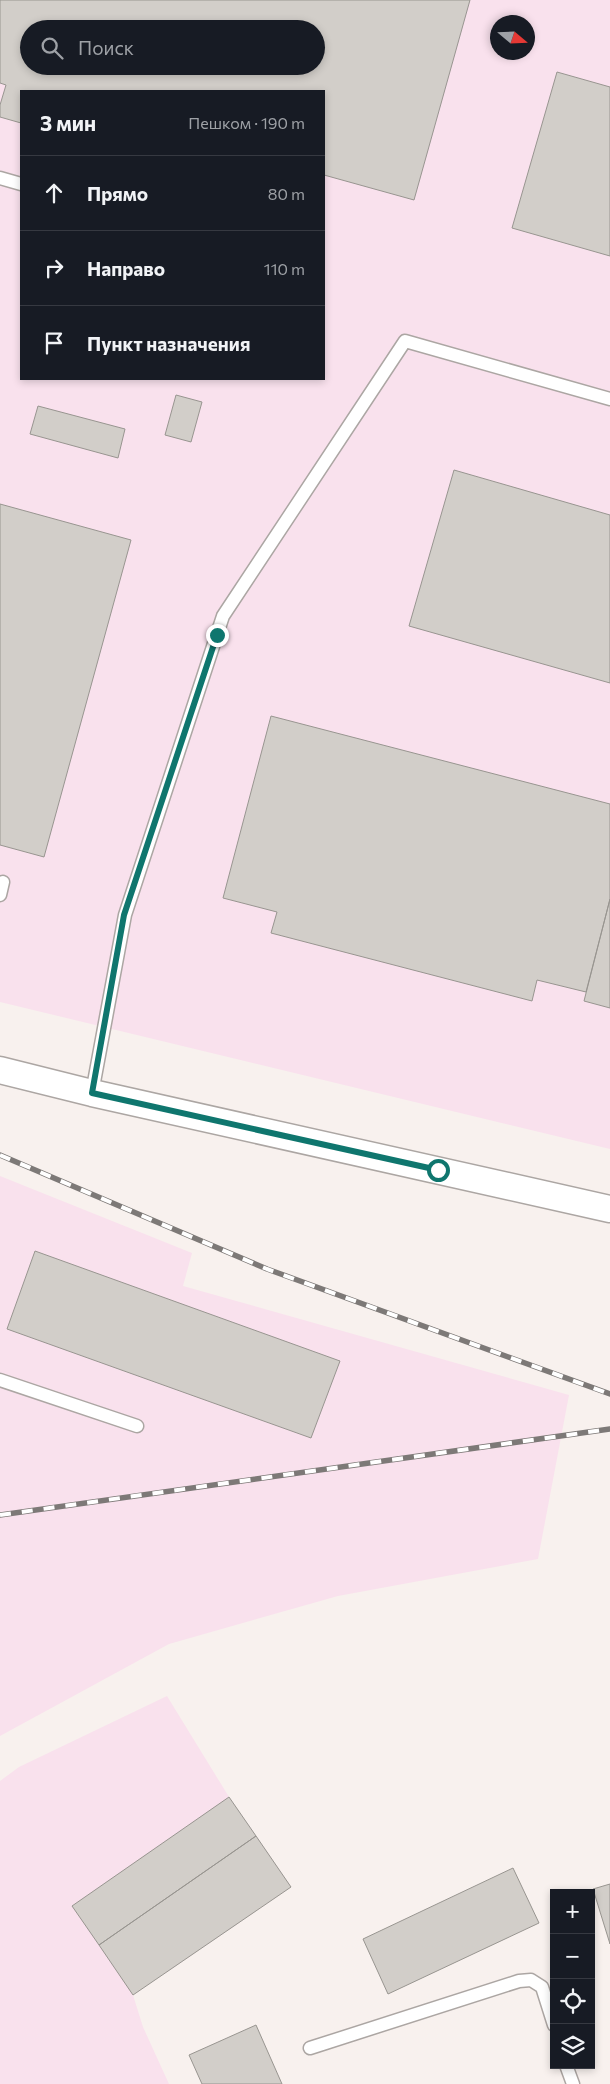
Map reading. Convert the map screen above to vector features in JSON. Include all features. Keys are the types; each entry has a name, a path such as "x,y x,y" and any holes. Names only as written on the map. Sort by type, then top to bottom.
{"street":[{"path":"0,1070 92,1093 610,1209"}],"lane":[{"path":"0,178 20,184"},
{"path":"92,1093 124,915 223,616 405,341 610,399"},
{"path":"0,895 3,882"},
{"path":"0,1380 137,1426"},
{"path":"310,2048 519,1981 531,1980 542,1986 554,2024"},
{"path":"567,2069 573,2084"}],"shaded area":[{"path":"0,0 610,0 610,1149 0,1002"},
{"path":"0,1176 192,1253 183,1286 569,1395 538,1559 338,1596 169,1644 0,1736"},
{"path":"167,1696 229,1797 291,1887 133,1995 143,2027 169,2084 0,2084 0,1781 19,1767"}],"building":[{"path":"0,0 470,0 414,200 325,175 325,90 20,90 20,123 0,117 0,105 6,85 0,83"},
{"path":"557,72 610,87 610,256 512,228"},
{"path":"176,395 202,402 191,442 165,435"},
{"path":"38,406 125,429 118,458 30,434"},
{"path":"454,470 610,515 610,683 409,626"},
{"path":"0,504 131,540 44,857 0,845"},
{"path":"271,716 610,804 610,899 586,992 537,980 532,1001 271,933 277,912 223,898"},
{"path":"610,899 610,1008 584,1001"},
{"path":"35,1251 340,1361 311,1438 7,1329"},
{"path":"229,1797 256,1836 99,1945 72,1906"},
{"path":"256,1836 291,1887 133,1995 99,1945"},
{"path":"513,1868 539,1923 388,1994 363,1939"},
{"path":"610,1884 610,1944 595,1895 595,1889 593,1889"},
{"path":"256,2025 282,2084 202,2084 189,2055"}],"railway":[{"path":"0,1155 267,1269 610,1394"},
{"path":"0,1515 610,1429"}],"route":[{"path":"217,635 124,915 92,1093 438,1170"}]}
